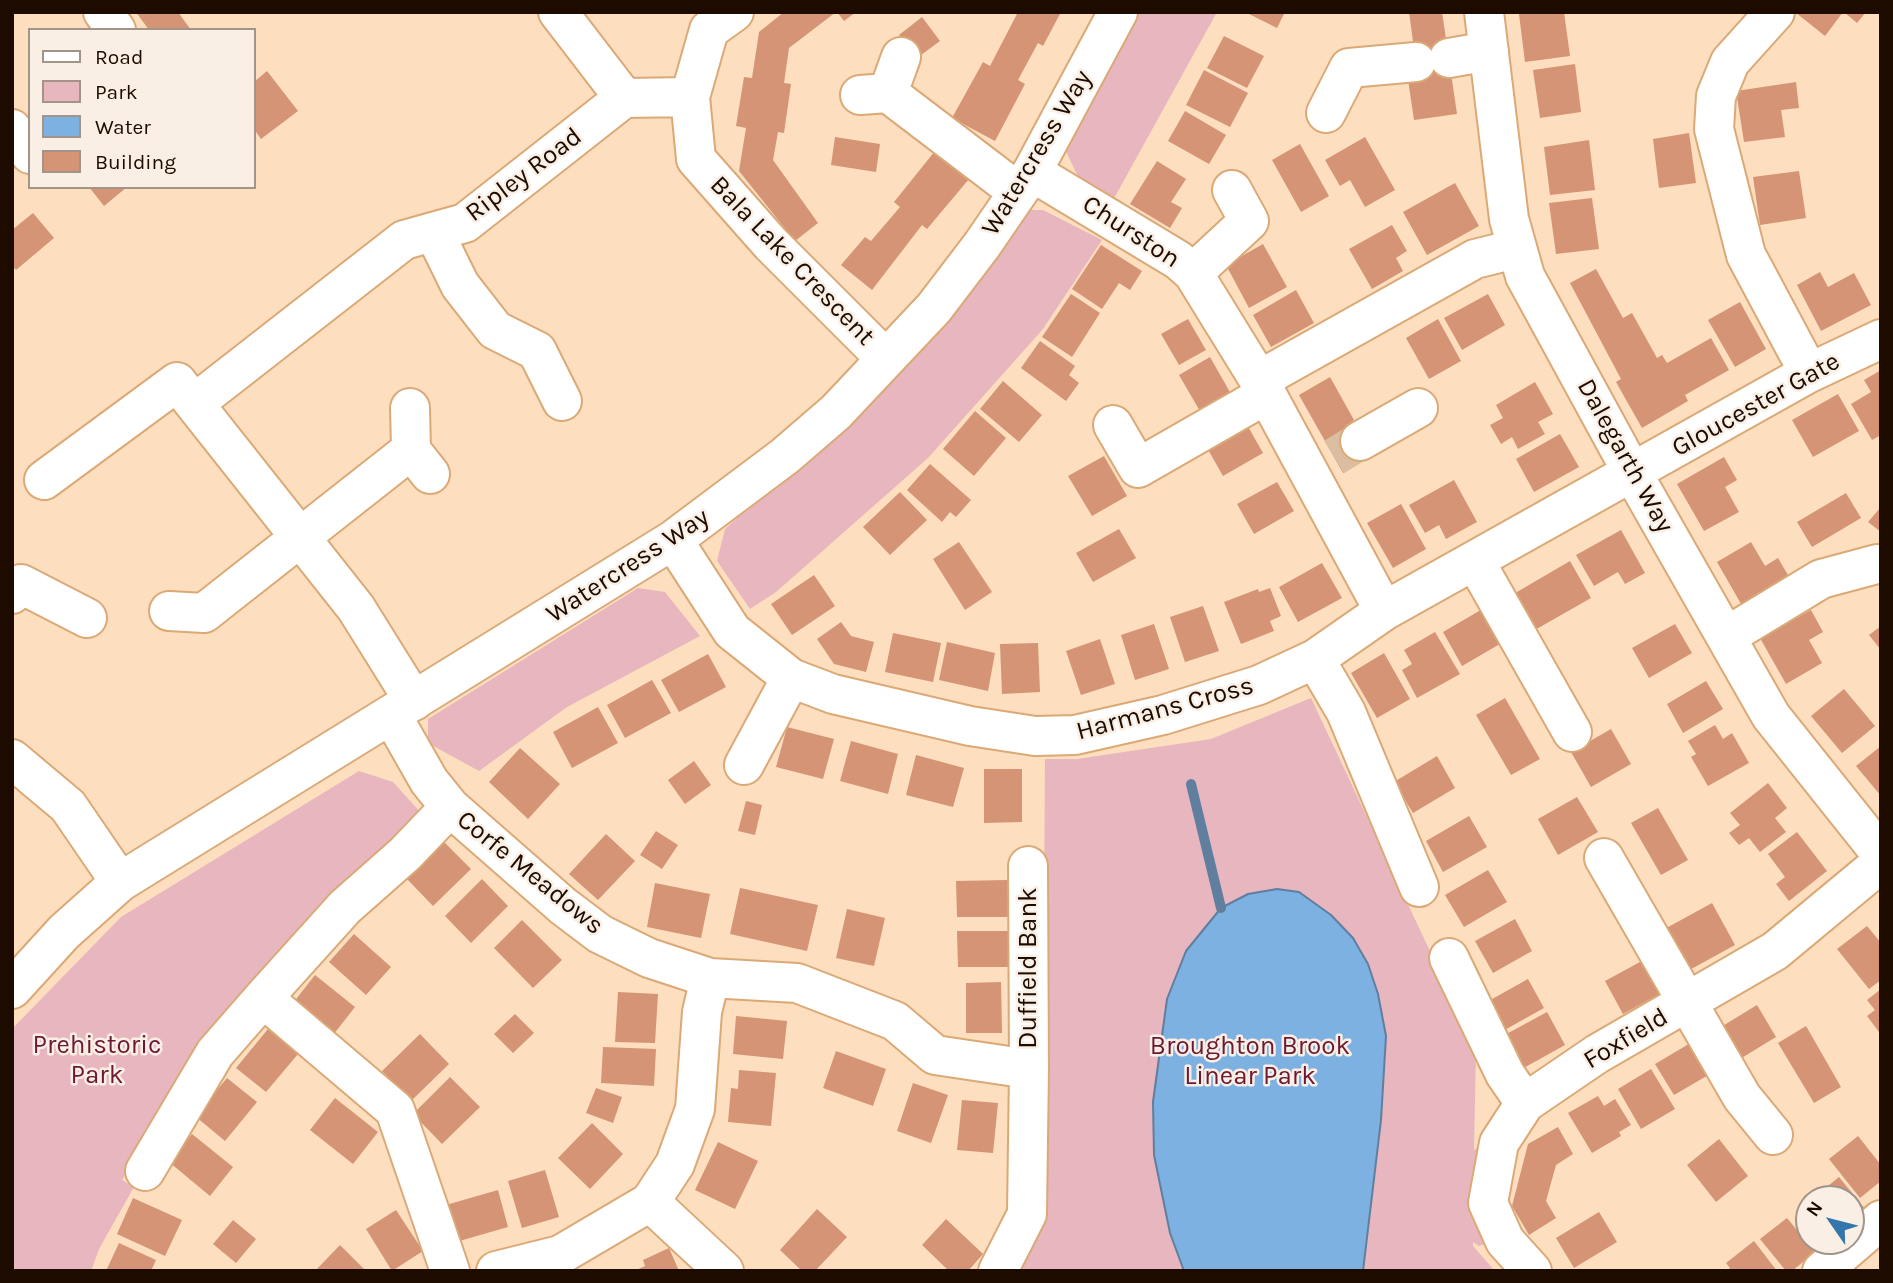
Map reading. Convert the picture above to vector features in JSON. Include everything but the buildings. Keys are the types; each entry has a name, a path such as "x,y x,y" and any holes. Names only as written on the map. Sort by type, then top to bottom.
{"street":[{"path":"103,12 115,28"},
{"path":"558,12 624,98 690,97"},
{"name":"Bala Lake Crescent","path":"734,12 709,30 690,97 696,159 771,244 886,359"},
{"name":"Watercress Way","path":"12,989 64,932 120,882 673,540 785,456 836,412 934,308 1025,182 1118,12"},
{"name":"Dalegarth Way","path":"1484,12 1516,249 1525,276 1633,474 1771,716 1881,853"},
{"path":"1776,12 1730,62 1716,96 1714,129 1746,255 1808,373"},
{"path":"1326,113 1349,68 1489,51"},
{"name":"Churston","path":"901,57 874,94 1025,182 1178,260 1193,273 1263,387 1334,456 1384,611"},
{"name":"Ripley Road","path":"195,403 404,240 465,223 624,98"},
{"path":"12,130 28,151"},
{"path":"12,179 28,167"},
{"path":"1193,273 1249,221 1232,190"},
{"path":"434,232 460,285 495,330 537,351 562,401"},
{"path":"1113,425 1138,468 1263,387 1475,259 1516,249"},
{"name":"Gloucester Gate","path":"1633,474 1808,373 1881,339"},
{"path":"44,480 177,382 356,608 403,709"},
{"path":"169,611 204,612 301,536 420,462 410,408"},
{"path":"1334,456 1418,408"},
{"name":"Harmans Cross","path":"673,540 732,631 791,678 833,694 907,713 1035,736 1075,735 1163,715 1259,685 1315,659 1384,611 1633,474"},
{"path":"1475,561 1572,732"},
{"path":"1727,636 1821,579 1877,564"},
{"path":"12,594 21,584 87,618"},
{"path":"1315,659 1346,712 1419,887"},
{"path":"744,765 791,678"},
{"name":"Corfe Meadows","path":"403,709 429,781 450,807 563,906 600,934 649,958 710,978"},
{"path":"12,759 68,806 120,882"},
{"path":"145,1171 215,1053 345,907 405,854 450,807"},
{"path":"1605,858 1742,1097 1773,1135"},
{"name":"Foxfield","path":"1532,1271 1505,1241 1488,1203 1499,1143 1525,1102 1597,1054 1775,951 1881,863"},
{"name":"Duffield Bank","path":"998,1271 1027,1214 1028,866"},
{"path":"1449,958 1505,1074 1525,1102"},
{"path":"497,1271 560,1255 650,1202 675,1164 695,1109 702,1012 710,978"},
{"name":"Duffield Bank","path":"710,978 797,983 895,1021 935,1055 1029,1069"},
{"path":"264,998 395,1110 450,1271"},
{"path":"650,1202 724,1271"},
{"path":"1822,1271 1881,1220"}],"green space":[{"path":"1132,12 1217,12 1112,202 1079,179 1065,149"},
{"path":"1028,210 1043,210 1102,240 1043,329 928,458 776,592 750,609 717,561 725,529 894,375"},
{"path":"638,588 665,592 700,636 567,707 479,771 428,743 428,719"},
{"name":"Broughton Brook Linear Park","path":"1311,698 1476,1049 1474,1150 1480,1146 1488,1243 1479,1246 1473,1242 1473,1246 1495,1271 1022,1271 1042,1219 1045,759 1077,759 1211,739"},
{"name":"Prehistoric Park","path":"359,771 393,782 422,814 205,1045 122,1180 134,1187 99,1249 91,1271 12,1271 12,1029 121,917"}],"water":[{"path":"1277,889 1299,892 1331,915 1353,938 1368,964 1378,994 1386,1036 1381,1120 1363,1271 1184,1271 1170,1233 1154,1155 1153,1102 1167,999 1186,951 1221,908 1248,894"}],"waterway":[{"path":"1191,784 1221,908"}],"tunnel":[{"path":"1334,457 1360,441"}]}
